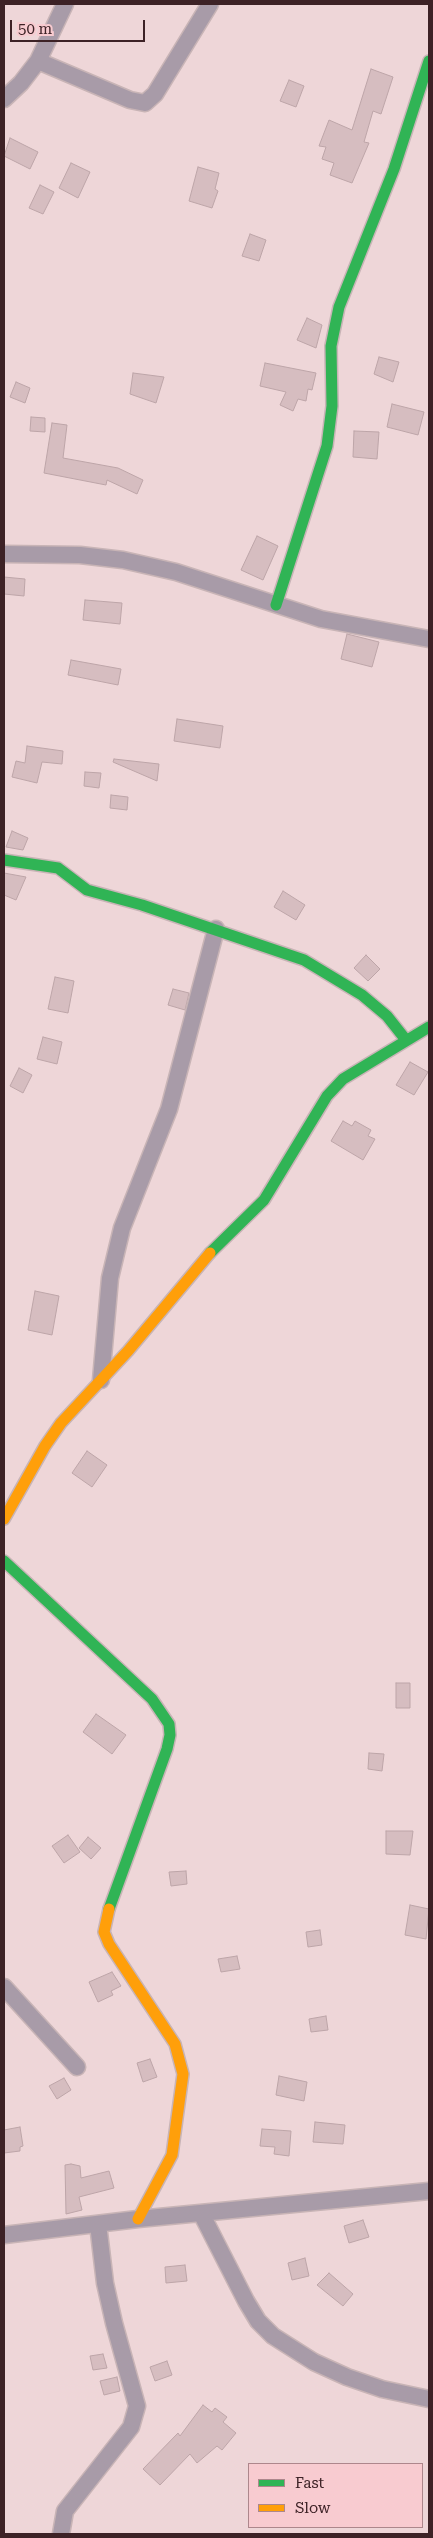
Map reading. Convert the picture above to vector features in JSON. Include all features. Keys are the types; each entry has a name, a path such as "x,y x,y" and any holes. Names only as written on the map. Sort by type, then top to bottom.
{"street":[{"path":"4,99 21,83 38,61 65,4"},
{"path":"38,61 130,100 145,103 155,94 210,4"},
{"path":"276,605 327,446 332,406 331,346 339,307 394,169 429,61"},
{"path":"4,554 71,555 124,560 176,572 321,619 429,639"},
{"path":"4,860 58,868 86,890 216,929 304,960 333,975 387,1016 406,1040"},
{"path":"101,1380 110,1278 122,1228 169,1109 216,929"},
{"path":"4,1519 54,1433 212,1251 264,1200 307,1126 327,1096 343,1080 429,1027"},
{"path":"4,1561 152,1699 169,1724 170,1735 167,1749 128,1854 105,1922 104,1932 109,1944 175,2044 183,2074 172,2154 138,2219"},
{"path":"4,1987 77,2067"},
{"path":"4,2235 138,2219 429,2191"},
{"path":"201,2213 246,2301 258,2321 273,2336 314,2362 347,2377 382,2390 429,2399"},
{"path":"60,2534 65,2510 131,2427 138,2406 114,2323 105,2283 98,2224"}],"building":[{"path":"371,69 393,77 381,114 373,111 364,142 369,143 352,183 330,175 334,163 322,159 326,147 319,146 329,120 352,130"},
{"path":"289,80 304,86 296,107 280,101"},
{"path":"10,138 38,152 30,169 4,156"},
{"path":"71,163 90,172 78,198 59,188"},
{"path":"198,167 219,173 215,189 218,191 212,208 189,201"},
{"path":"40,185 54,192 43,214 29,208"},
{"path":"250,234 266,240 259,261 242,256"},
{"path":"307,318 322,325 316,348 297,340"},
{"path":"379,357 399,362 393,382 374,374"},
{"path":"265,363 316,373 312,390 308,389 306,401 298,399 293,411 280,405 286,392 260,386"},
{"path":"133,373 164,377 156,403 130,394"},
{"path":"16,382 30,388 25,403 10,397"},
{"path":"392,404 424,412 418,435 387,427"},
{"path":"31,417 45,418 45,432 30,431"},
{"path":"52,423 67,425 63,458 118,468 143,480 137,494 107,480 106,485 44,473"},
{"path":"354,431 379,432 377,459 353,457"},
{"path":"257,536 278,546 263,580 241,570"},
{"path":"4,577 25,579 24,596 4,594"},
{"path":"85,600 122,603 120,624 83,620"},
{"path":"347,634 379,642 372,667 341,659"},
{"path":"71,660 121,669 118,685 68,675"},
{"path":"177,719 223,726 220,748 174,741"},
{"path":"27,746 63,751 62,764 42,762 37,783 12,777 16,761 25,763"},
{"path":"114,759 159,764 157,781 113,762"},
{"path":"85,772 101,773 99,788 84,786"},
{"path":"111,795 128,797 127,810 110,808"},
{"path":"12,831 28,838 23,850 6,847"},
{"path":"4,873 26,877 16,900 4,895"},
{"path":"283,891 305,905 296,920 274,907"},
{"path":"366,955 380,969 368,981 354,968"},
{"path":"55,977 74,981 68,1013 48,1009"},
{"path":"173,989 189,993 185,1010 168,1005"},
{"path":"43,1037 62,1042 57,1064 37,1059"},
{"path":"410,1062 428,1072 414,1095 396,1085"},
{"path":"19,1068 32,1075 23,1093 10,1086"},
{"path":"343,1121 352,1126 355,1121 371,1130 368,1136 375,1139 363,1160 331,1141"},
{"path":"35,1291 59,1296 52,1335 28,1330"},
{"path":"87,1451 107,1465 92,1487 72,1473"},
{"path":"396,1683 410,1683 410,1708 396,1708"},
{"path":"96,1714 126,1735 112,1754 83,1732"},
{"path":"369,1753 384,1754 382,1771 368,1769"},
{"path":"386,1831 413,1831 410,1855 386,1854"},
{"path":"68,1835 80,1852 64,1863 52,1846"},
{"path":"88,1837 101,1848 91,1859 79,1848"},
{"path":"186,1871 187,1884 171,1886 169,1872"},
{"path":"410,1905 429,1909 426,1939 405,1935"},
{"path":"320,1930 322,1945 308,1947 306,1932"},
{"path":"237,1956 240,1969 221,1972 218,1959"},
{"path":"112,1972 121,1986 111,1991 113,1995 98,2002 89,1982"},
{"path":"326,2016 328,2030 311,2032 309,2019"},
{"path":"150,2059 157,2077 143,2082 137,2063"},
{"path":"279,2076 307,2082 304,2101 276,2095"},
{"path":"64,2078 71,2090 57,2099 49,2086"},
{"path":"315,2122 345,2125 343,2144 313,2142"},
{"path":"20,2127 23,2146 20,2147 20,2151 4,2153 4,2130"},
{"path":"262,2129 291,2131 289,2156 274,2154 275,2147 260,2146"},
{"path":"65,2165 80,2166 81,2178 109,2171 114,2188 79,2197 82,2210 66,2214"},
{"path":"363,2220 369,2237 349,2243 344,2226"},
{"path":"305,2258 309,2276 292,2280 288,2263"},
{"path":"185,2265 187,2281 166,2283 165,2267"},
{"path":"329,2273 353,2294 343,2306 317,2285"},
{"path":"103,2354 107,2368 93,2370 90,2356"},
{"path":"167,2361 172,2375 155,2381 150,2367"},
{"path":"117,2377 120,2391 104,2395 100,2381"},
{"path":"203,2405 212,2412 215,2408 227,2417 223,2422 236,2433 222,2450 217,2446 197,2463 190,2454 160,2485 143,2469 178,2433 180,2436"}],"traffic: fast":[{"path":"276,605 327,446 332,406 331,346 339,307 394,169 429,61"},
{"path":"4,860 58,868 87,890 142,905 304,960 362,995 387,1016 406,1040"},
{"path":"210,1253 264,1200 327,1096 343,1079 429,1027"},
{"path":"4,1561 152,1699 169,1724 170,1735 167,1749 109,1909"}],"traffic: slow":[{"path":"4,1519 45,1446 61,1423 128,1351 210,1253"},
{"path":"109,1909 104,1932 109,1944 175,2044 183,2074 172,2155 138,2219"}]}
